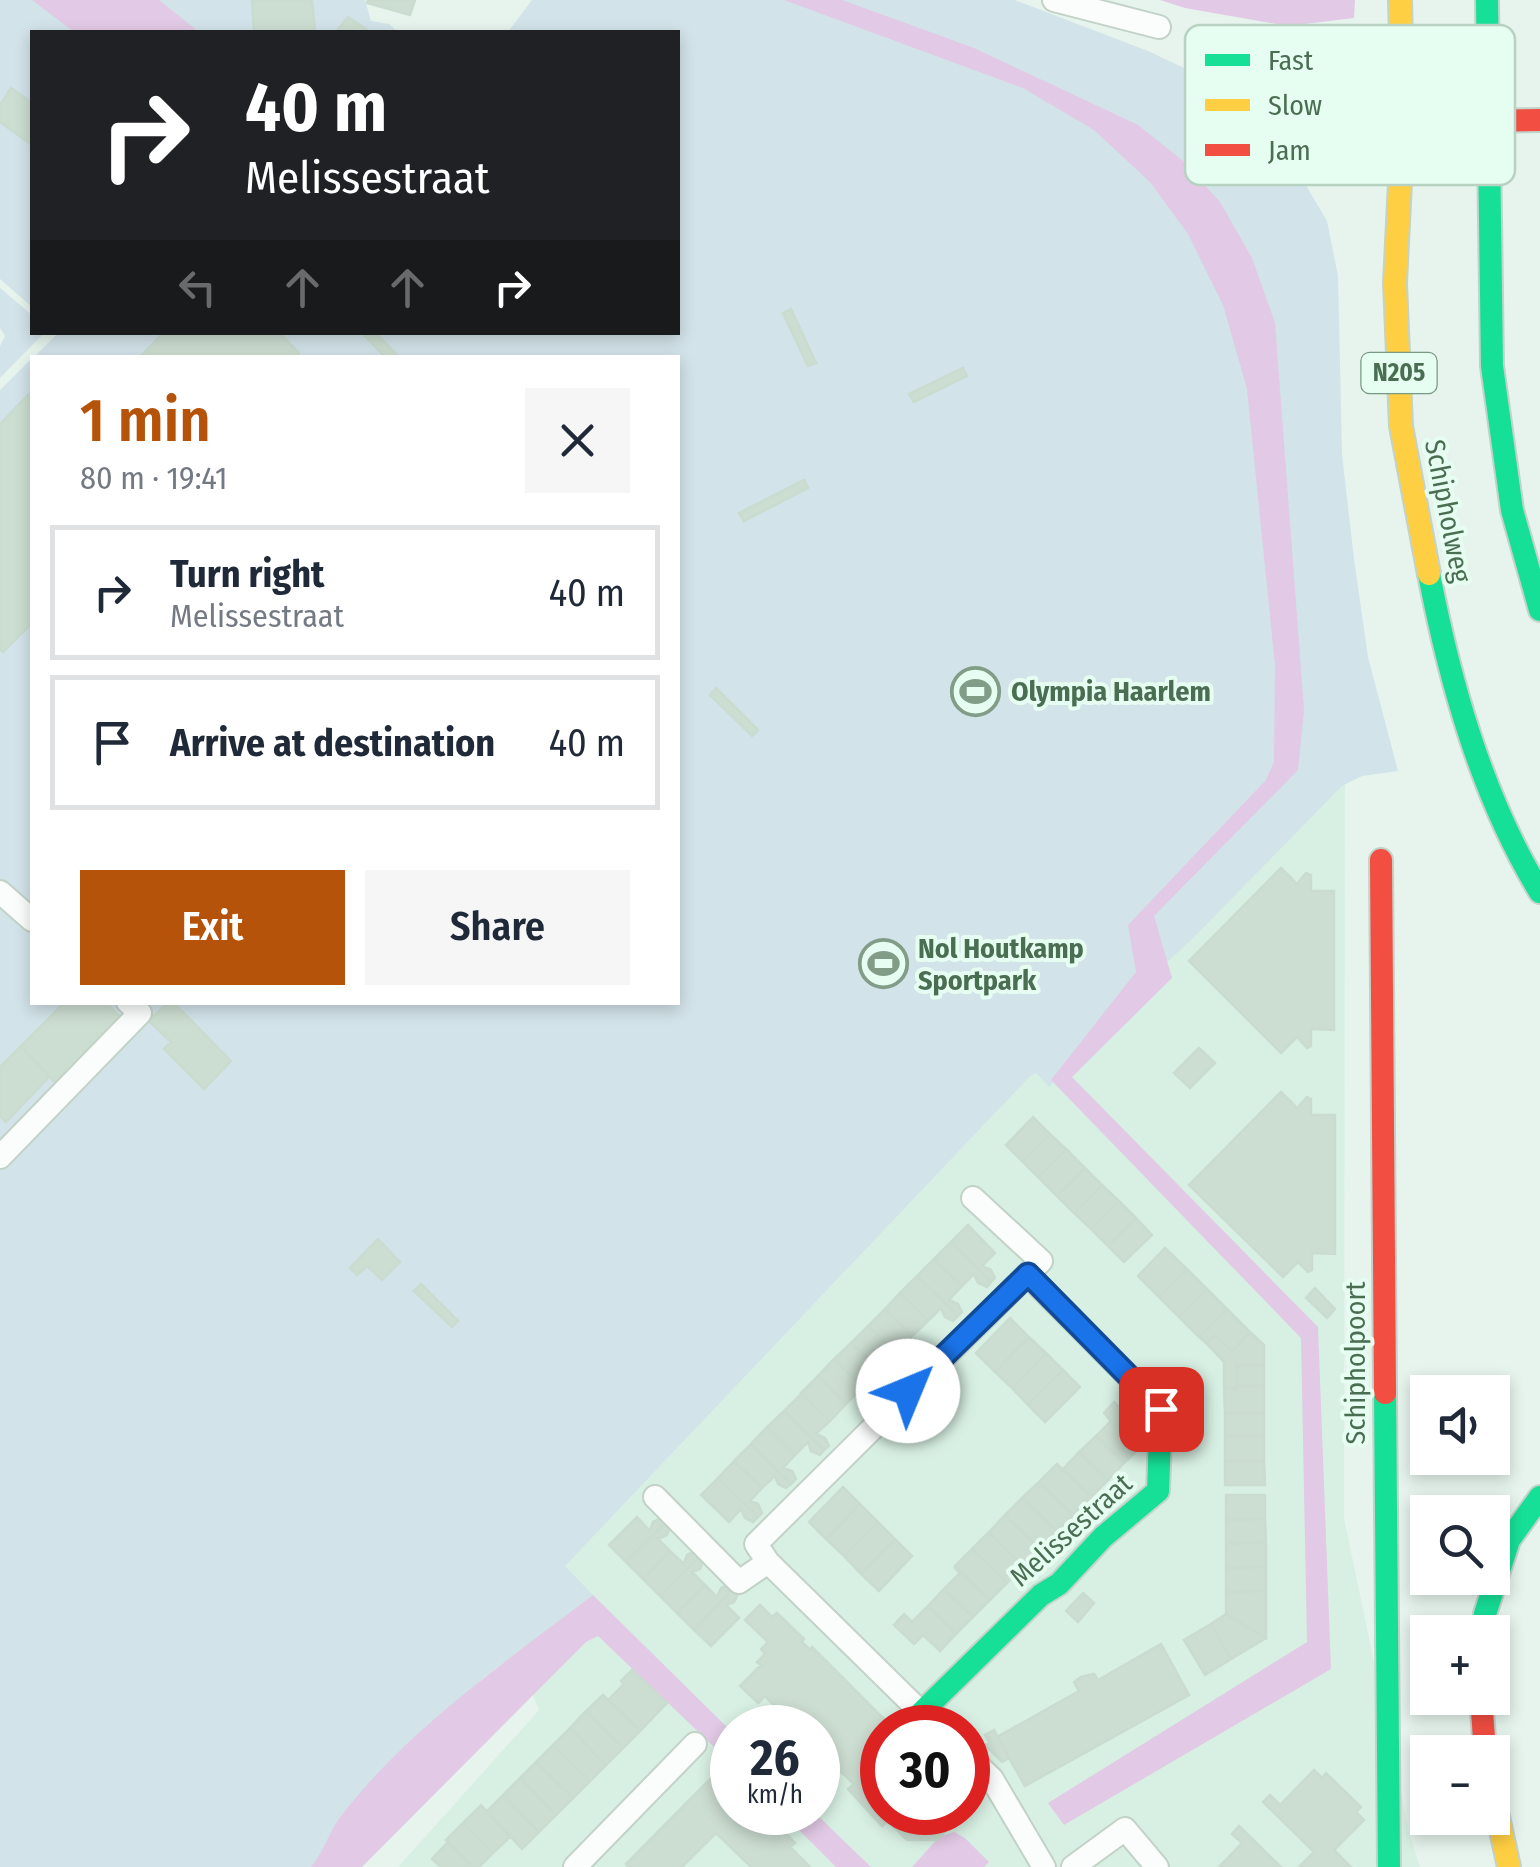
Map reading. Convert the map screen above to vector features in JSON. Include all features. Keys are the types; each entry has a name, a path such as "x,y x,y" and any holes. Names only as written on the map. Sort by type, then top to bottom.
{"main road":[{"name":"N205","path":"1400,0 1401,25"},
{"path":"1515,120 1540,120"},
{"name":"Schipholweg","path":"1401,185 1396,282 1401,426 1438,621 1469,732 1514,849 1540,892"},
{"path":"1489,185 1492,366 1512,510 1540,610"},
{"name":"Schipholpoort","path":"1382,860 1389,1867"},
{"name":"Melissestraat","path":"942,1705 1040,1595 1059,1584 1103,1536 1158,1491 1161,1409 1028,1274"},
{"path":"1486,1615 1509,1540 1540,1497"},
{"path":"1502,1835 1509,1867"}],"street":[{"path":"1054,0 1159,27"},
{"path":"0,892 30,918"},
{"path":"0,1157 134,1008"},
{"name":"Melissestraat","path":"973,1198 1040,1261 1028,1274"},
{"path":"914,1705 768,1562 756,1544 1028,1274"},
{"path":"654,1497 740,1582 768,1562"},
{"path":"576,1867 695,1744"},
{"path":"990,1777 1044,1867"},
{"path":"1074,1867 1125,1829 1158,1867"}],"shaded area":[{"path":"0,0 365,0 371,21 389,24 396,30 30,30 30,305 0,279"},
{"path":"32,0 159,0 196,30 71,30"},
{"name":"Nol Houtkamp Sportpark","path":"532,0 1015,0 1185,68 1185,185 1306,185 1327,221 1338,276 1342,455 1354,559 1368,657 1398,771 1362,776 1342,786 1136,991 1049,1087 1036,1073 1030,1076 565,1566 593,1595 482,1679 311,1867 0,1867 0,390 30,360 30,1005 680,1005 680,355 36,355 56,335 680,335 680,30 510,30"},
{"path":"784,0 842,0 974,48 1138,125 1185,163 1185,185 1205,185 1220,202 1252,258 1275,323 1304,710 1298,770 1154,916 1172,978 1072,1077 1318,1327 1331,1669 1064,1825 1048,1803 1307,1642 1301,1338 1051,1080 1136,972 1128,925 1266,780 1274,762 1275,665 1247,389 1223,305 1188,234 1150,182 1094,130 1023,88"},
{"path":"1160,0 1355,0 1354,18 1296,25 1185,8"},
{"path":"0,288 30,313 30,335 42,335 0,378 0,346 5,336 0,328"},
{"path":"1345,756 1344,1518 1410,1836 1420,1867 398,1867 539,1710 489,1591"},
{"path":"593,1595 710,1710 710,1743 598,1636 586,1642 362,1867 311,1867 338,1820 365,1788 425,1727"},
{"path":"804,1835 838,1835 871,1867 836,1867"},
{"path":"960,1835 989,1862 984,1867 912,1867 939,1837"}],"building":[{"path":"252,0 312,0 315,30 254,30"},
{"path":"415,0 410,15 367,3"},
{"path":"348,17 367,30 338,30"},
{"path":"11,88 30,102 30,144 0,122 0,105"},
{"path":"791,309 816,363 808,366 783,313"},
{"path":"161,335 282,335 299,353 297,355 142,355"},
{"path":"364,335 378,335 397,355 383,355"},
{"path":"963,368 967,376 914,402 909,394"},
{"path":"30,393 30,625 3,652 0,649 0,424"},
{"path":"804,480 808,488 744,521 739,513"},
{"path":"716,688 758,730 752,736 710,695"},
{"path":"1281,868 1297,884 1306,873 1311,875 1311,891 1334,891 1334,1030 1311,1029 1311,1046 1307,1048 1297,1037 1281,1053 1189,961"},
{"path":"62,1005 108,1005 123,1020 58,1086 21,1046"},
{"path":"165,1005 176,1005 231,1061 204,1089 164,1049 171,1042 149,1021"},
{"path":"21,1046 49,1077 6,1122 0,1116 0,1067"},
{"path":"1199,1048 1215,1063 1190,1088 1174,1073"},
{"path":"1281,1092 1297,1108 1307,1097 1311,1099 1311,1115 1335,1115 1335,1254 1312,1253 1312,1270 1308,1272 1298,1262 1283,1277 1189,1185"},
{"path":"1033,1117 1050,1134 1023,1162 1006,1145"},
{"path":"1050,1134 1066,1149 1038,1177 1023,1162"},
{"path":"1066,1149 1085,1168 1057,1196 1038,1177"},
{"path":"1085,1168 1102,1185 1074,1213 1057,1196"},
{"path":"1102,1185 1119,1201 1091,1229 1074,1213"},
{"path":"1119,1201 1136,1218 1108,1246 1091,1229"},
{"path":"1136,1218 1152,1235 1124,1262 1108,1246"},
{"path":"968,1225 995,1253 982,1266 991,1270 995,1278 991,1282 951,1242"},
{"path":"378,1239 400,1262 382,1280 367,1266 357,1275 350,1268"},
{"path":"951,1242 991,1282 987,1287 978,1283 974,1274 962,1286 934,1259"},
{"path":"1165,1248 1187,1269 1159,1297 1138,1276"},
{"path":"934,1259 962,1286 949,1300 958,1304 962,1312 958,1316 917,1276"},
{"path":"1187,1269 1207,1289 1179,1317 1159,1297"},
{"path":"917,1276 958,1316 953,1321 945,1317 941,1308 928,1321 900,1293"},
{"path":"421,1284 458,1321 452,1327 414,1291"},
{"path":"1315,1288 1335,1309 1327,1318 1306,1298"},
{"path":"1207,1289 1227,1309 1199,1337 1179,1317"},
{"path":"900,1293 928,1321 912,1336 885,1309"},
{"path":"885,1309 912,1336 896,1353 868,1326"},
{"path":"1227,1309 1250,1332 1232,1351 1215,1335 1206,1343 1199,1337"},
{"path":"1010,1318 1029,1337 995,1372 976,1353"},
{"path":"868,1326 896,1353 879,1370 851,1343"},
{"path":"1250,1332 1264,1345 1264,1365 1237,1365 1237,1389 1224,1388 1224,1362 1206,1343 1215,1335 1232,1351"},
{"path":"1029,1337 1046,1353 1012,1388 995,1372"},
{"path":"851,1343 879,1370 863,1387 834,1359"},
{"path":"1046,1353 1063,1370 1028,1405 1012,1388"},
{"path":"834,1359 863,1387 846,1404 818,1376"},
{"path":"1237,1365 1264,1365 1264,1386 1237,1386"},
{"path":"1063,1370 1080,1387 1045,1422 1028,1405"},
{"path":"818,1376 846,1404 830,1421 801,1393"},
{"path":"1264,1386 1264,1413 1225,1413 1224,1388"},
{"path":"802,1393 830,1421 816,1434 825,1438 829,1446 824,1450 784,1411"},
{"path":"1114,1402 1133,1421 1125,1431 1141,1447 1124,1463 1096,1436 1111,1421 1104,1413"},
{"path":"784,1411 824,1450 820,1455 811,1451 808,1442 795,1455 767,1427"},
{"path":"1225,1413 1264,1413 1264,1436 1225,1436"},
{"path":"767,1427 795,1455 783,1468 792,1471 796,1479 791,1484 751,1444"},
{"path":"1096,1436 1124,1463 1108,1480 1079,1452"},
{"path":"1225,1436 1264,1436 1264,1461 1225,1461"},
{"path":"751,1444 791,1484 786,1488 778,1484 775,1476 762,1488 734,1461"},
{"path":"1079,1452 1108,1480 1091,1497 1063,1469"},
{"path":"734,1461 762,1488 750,1501 758,1504 762,1513 758,1517 718,1478"},
{"path":"1225,1461 1264,1461 1265,1485 1225,1485"},
{"path":"1057,1464 1091,1497 1073,1515 1039,1482"},
{"path":"718,1478 758,1517 753,1522 745,1518 741,1509 729,1522 701,1495"},
{"path":"1039,1482 1073,1515 1057,1532 1022,1498"},
{"path":"843,1487 860,1504 826,1539 809,1522"},
{"path":"1226,1495 1265,1495 1265,1519 1226,1520"},
{"path":"1022,1498 1057,1532 1040,1549 1005,1515"},
{"path":"860,1504 878,1522 844,1556 826,1539"},
{"path":"1005,1515 1040,1549 1023,1566 989,1532"},
{"path":"637,1517 650,1531 653,1522 662,1518 666,1522 626,1562 609,1545"},
{"path":"1265,1519 1266,1542 1226,1544 1226,1520"},
{"path":"666,1522 670,1527 667,1535 658,1539 670,1551 643,1579 626,1562"},
{"path":"878,1522 895,1539 861,1574 844,1556"},
{"path":"989,1532 1023,1566 1007,1583 972,1549"},
{"path":"895,1539 912,1556 879,1591 861,1574"},
{"path":"1266,1542 1266,1567 1226,1568 1226,1544"},
{"path":"972,1549 1007,1583 990,1600 955,1566"},
{"path":"670,1551 684,1564 687,1555 695,1551 700,1556 660,1596 643,1579"},
{"path":"700,1556 704,1560 700,1569 692,1572 705,1585 677,1613 660,1596"},
{"path":"954,1567 990,1600 973,1617 944,1589 960,1573"},
{"path":"1266,1567 1266,1591 1226,1592 1226,1568"},
{"path":"705,1585 717,1597 721,1588 729,1585 733,1589 694,1630 677,1613"},
{"path":"733,1589 738,1594 734,1602 726,1605 739,1618 711,1646 694,1630"},
{"path":"944,1589 973,1617 956,1634 928,1606"},
{"path":"1266,1591 1266,1638 1226,1614 1226,1592"},
{"path":"1083,1593 1094,1603 1078,1622 1066,1611"},
{"path":"760,1605 772,1617 777,1613 810,1650 812,1647 870,1705 860,1705 860,1802 848,1789 854,1784 840,1771 840,1705 774,1705 765,1696 758,1703 740,1686 761,1665 757,1662 765,1654 761,1649 768,1642 745,1620"},
{"path":"928,1606 956,1634 940,1651 923,1635 914,1644 894,1625 904,1614 912,1622"},
{"path":"1226,1614 1266,1638 1231,1659 1211,1624"},
{"path":"1211,1624 1231,1659 1205,1675 1184,1640"},
{"path":"1161,1644 1189,1695 1025,1786 997,1737 1079,1691 1074,1682 1081,1677 1094,1674 1098,1680"},
{"path":"632,1670 667,1703 640,1731 608,1700"},
{"path":"603,1695 640,1731 623,1748 586,1711"},
{"path":"586,1711 623,1748 606,1765 570,1728"},
{"path":"570,1728 606,1765 590,1781 553,1745"},
{"path":"994,1730 1009,1758 1002,1762 990,1750 990,1732"},
{"path":"553,1745 590,1781 573,1798 536,1762"},
{"path":"536,1762 573,1798 556,1815 520,1778"},
{"path":"1314,1770 1322,1778 1326,1773 1361,1807 1356,1812 1364,1820 1334,1850 1351,1867 1299,1867 1314,1852 1263,1802 1270,1795 1280,1805"},
{"path":"520,1778 556,1815 539,1832 503,1795"},
{"path":"710,1779 710,1835 714,1835 682,1867 626,1864"},
{"path":"503,1795 539,1832 522,1849 487,1811"},
{"path":"481,1805 510,1837 493,1853 463,1823"},
{"path":"463,1823 493,1853 479,1867 473,1867 446,1840"},
{"path":"1239,1826 1281,1867 1219,1867 1242,1843 1232,1834"},
{"path":"718,1835 787,1835 795,1843 790,1847 810,1867 751,1867"},
{"path":"902,1835 942,1835 937,1840 907,1840"},
{"path":"448,1842 473,1867 441,1867 432,1859"}],"traffic: fast":[{"path":"1487,0 1487,25"},
{"path":"1490,185 1492,366 1512,510 1540,610"},
{"path":"1429,574 1471,738 1501,818 1540,892"},
{"path":"929,1705 1041,1595 1059,1584 1103,1537 1158,1491 1161,1409 1028,1275"},
{"path":"1385,1393 1389,1867"},
{"path":"1485,1615 1509,1540 1540,1497"}],"traffic: slow":[{"path":"1400,0 1401,25"},
{"path":"1400,185 1395,283 1401,426 1429,574"},
{"path":"1502,1835 1509,1867"}],"traffic: jam":[{"path":"1515,120 1540,120"},
{"path":"1381,860 1385,1393"},
{"path":"1482,1715 1484,1735"}],"place":[{"name":"Olympia Haarlem","path":"976,691"},
{"name":"Nol Houtkamp Sportpark","path":"883,964"}],"route":[{"path":"908,1391 1028,1274 1161,1409"}]}
